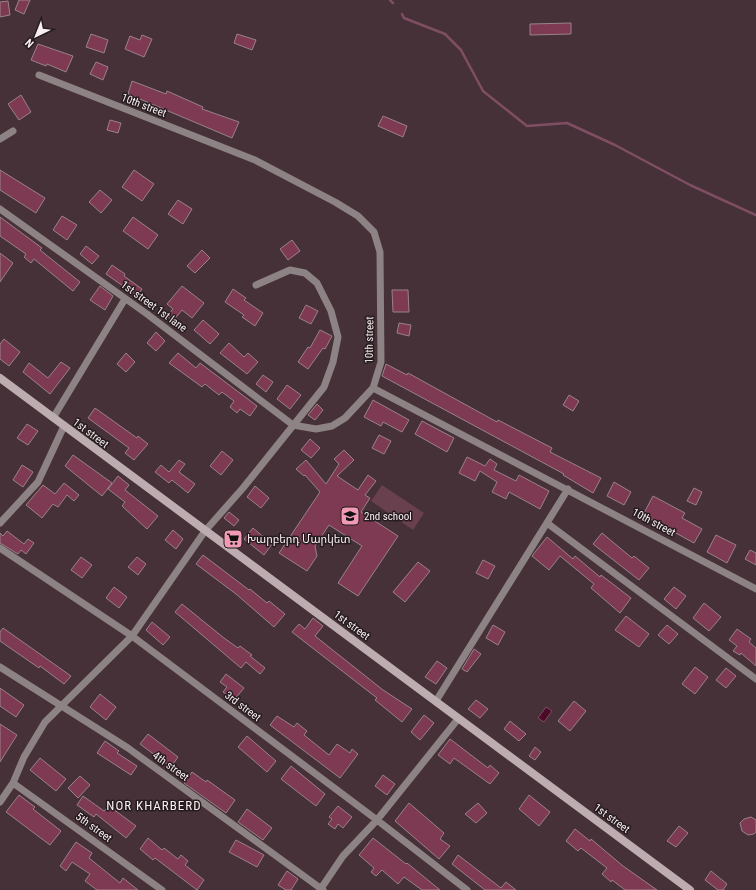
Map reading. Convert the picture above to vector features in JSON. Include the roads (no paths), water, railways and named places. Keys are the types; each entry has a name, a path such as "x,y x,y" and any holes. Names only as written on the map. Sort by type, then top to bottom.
{"main road":[{"name":"1st street","path":"0,378 690,890"}],"street":[{"name":"10th street","path":"39,75 255,160 335,202 358,216 374,232 380,252 381,362 373,388 756,589"},
{"path":"0,139 13,131"},
{"name":"1st street 1st lane","path":"0,209 125,299 292,425"},
{"path":"0,802 13,783 24,757 45,722 132,636 205,531 243,488 324,387 338,337 332,311 317,283 305,273 290,270 256,285"},
{"path":"53,418 125,299"},
{"path":"292,425 316,429 332,426 345,418 373,388"},
{"path":"0,523 38,482 64,426"},
{"path":"436,701 568,489"},
{"path":"547,523 756,680"},
{"name":"3rd street","path":"0,548 132,636 376,820 466,890"},
{"name":"4th street","path":"0,668 128,748 322,889"},
{"path":"322,889 343,856 376,820 458,719"},
{"name":"5th street","path":"13,783 162,890"}],"waterway":[{"path":"390,0 393,3"},
{"path":"402,14 404,18 445,34 461,50 483,91 527,126 567,123 615,145 690,185 756,215"}],"place":[{"name":"2nd school","path":"350,516"},
{"name":"Խարբերդ Մարկետ","path":"233,539"}],"district":[{"name":"NOR KHARBERD","path":"154,805"}]}
